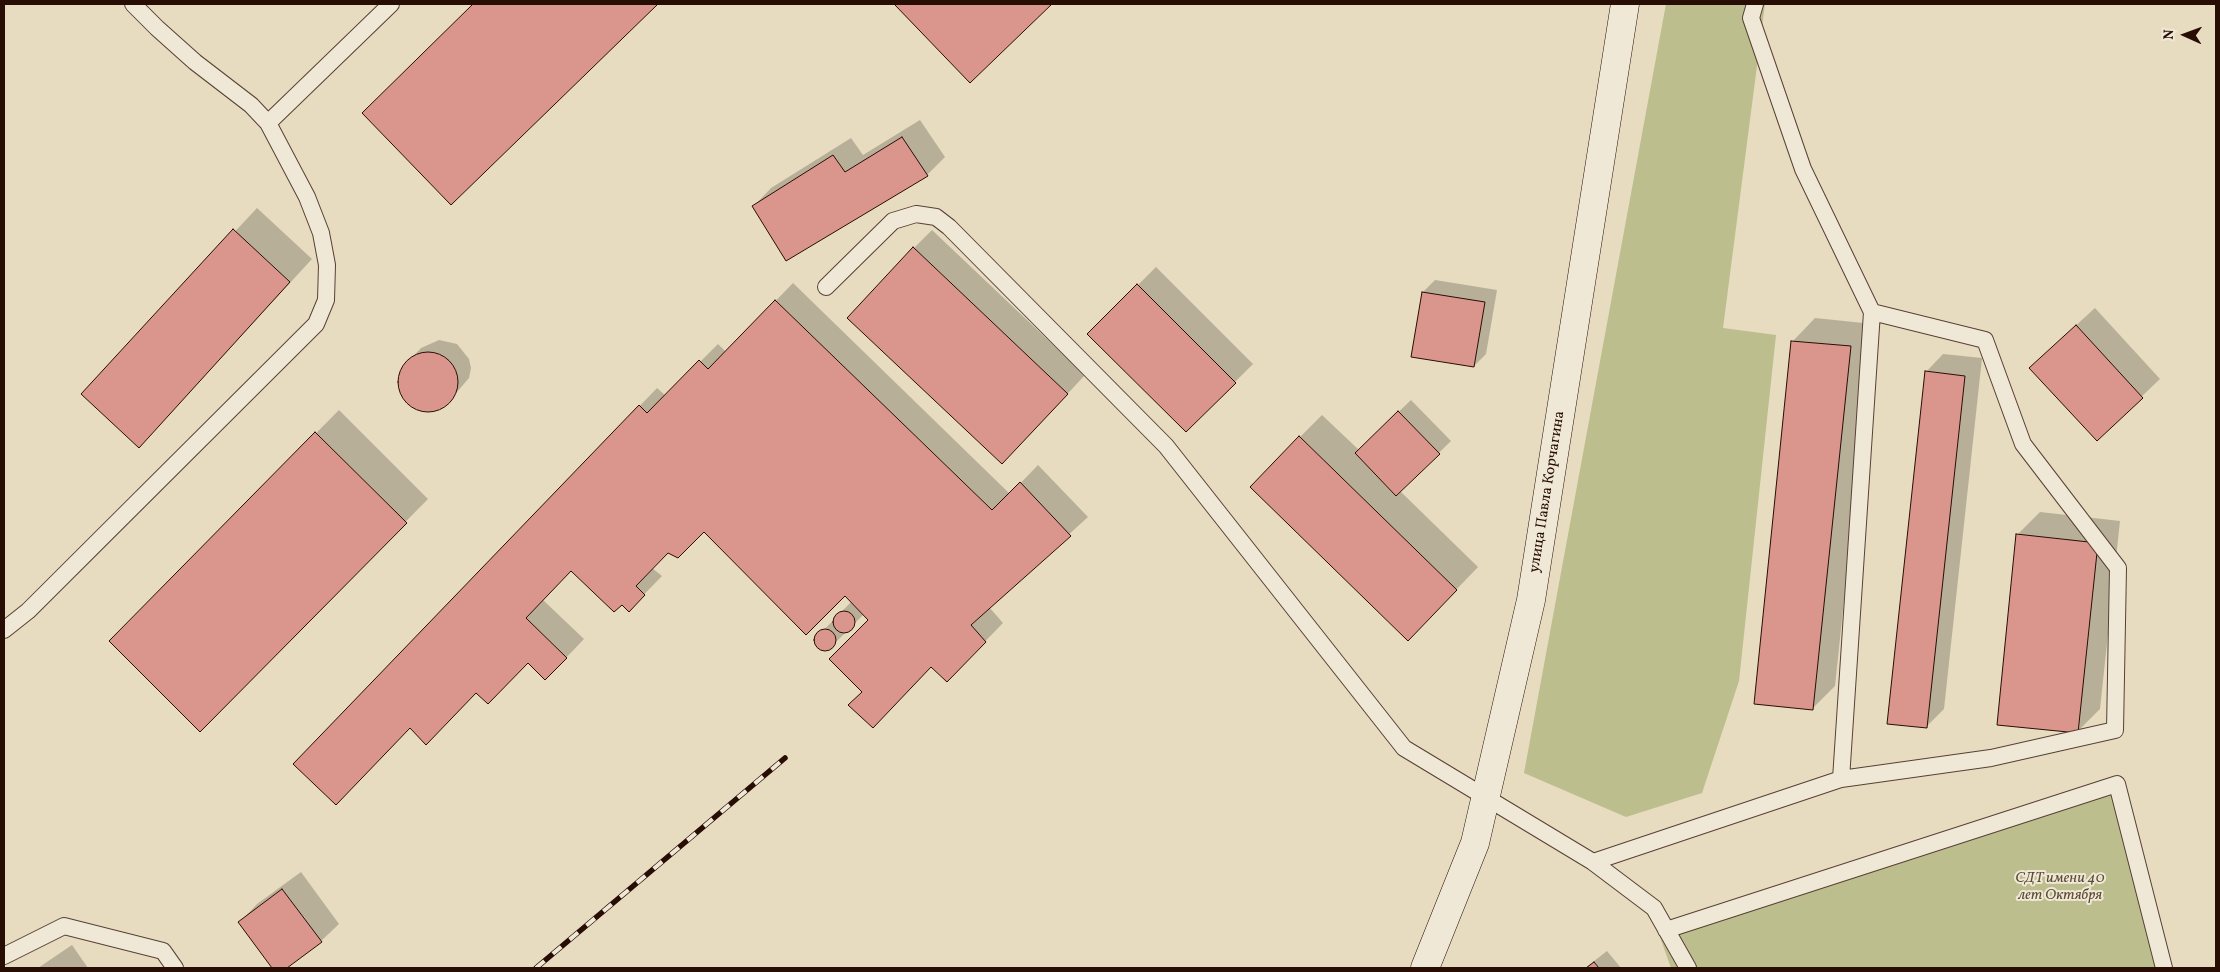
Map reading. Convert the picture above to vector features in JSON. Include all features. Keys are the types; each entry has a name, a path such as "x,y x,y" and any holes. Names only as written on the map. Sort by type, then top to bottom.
{"main road":[{"name":"улица Павла Корчагина","path":"1425,968 1475,843 1531,600 1625,4"}],"lane":[{"path":"4,630 28,611 316,324 326,300 327,265 320,233 307,198 268,123 251,105 169,40 133,4"},
{"path":"268,123 391,4"},
{"path":"1755,4 1751,18 1803,169 1872,312 1841,779"},
{"path":"826,287 893,221 916,214 936,217 949,227 1166,446 1404,748 1593,862 1654,908 1688,968"},
{"path":"1593,862 1841,779 1992,758 2115,730 2118,568 2023,444 1985,340 1872,312"},
{"path":"1666,930 2117,784 2164,968"},
{"path":"4,956 64,926 163,951 175,968"}],"green space":[{"path":"1666,4 1765,4 1723,328 1776,335 1739,681 1702,793 1626,817 1524,773"},
{"name":"СДТ имени 40 лет Октября","path":"2117,784 2164,968 1671,968 1660,937"}],"building":[{"path":"473,4 658,4 451,205 362,113"},
{"path":"894,4 1052,4 970,83"},
{"path":"902,137 928,176 786,261 752,206 833,155 845,172"},
{"path":"233,229 290,282 139,448 81,394"},
{"path":"913,247 1068,394 1002,464 847,318"},
{"path":"1137,284 1236,383 1186,432 1087,334"},
{"path":"1422,292 1485,302 1474,367 1411,357"},
{"path":"775,300 992,510 1020,482 1071,536 971,625 986,642 947,682 931,667 873,728 848,705 862,692 829,659 868,620 845,596 806,635 704,532 678,558 668,553 636,586 645,595 629,612 622,605 614,612 571,571 526,618 567,658 545,680 528,663 488,704 476,693 426,745 410,728 336,805 293,764 639,405 647,413 699,360 708,369"},
{"path":"2076,325 2143,398 2097,441 2029,368"},
{"path":"1791,341 1851,346 1813,710 1754,704"},
{"path":"422,352 434,352 445,357 453,365 458,376 456,394 445,407 434,412 422,412 411,407 403,399 398,388 398,376 403,365 411,357"},
{"path":"1925,371 1965,376 1927,728 1887,724"},
{"path":"1398,411 1440,454 1396,496 1355,453"},
{"path":"315,432 407,523 200,732 109,641"},
{"path":"1299,436 1457,590 1408,641 1250,487"},
{"path":"2016,534 2098,543 2078,733 1997,725"},
{"path":"844,611 854,618 855,622 848,632 844,633 834,626 833,622 840,612"},
{"path":"825,629 835,636 836,640 829,650 825,651 815,644 814,640 821,630"},
{"path":"282,889 322,942 287,968 272,968 238,922"},
{"path":"1594,962 1599,968 1586,968"}],"railway":[{"path":"536,968 785,758"}]}
